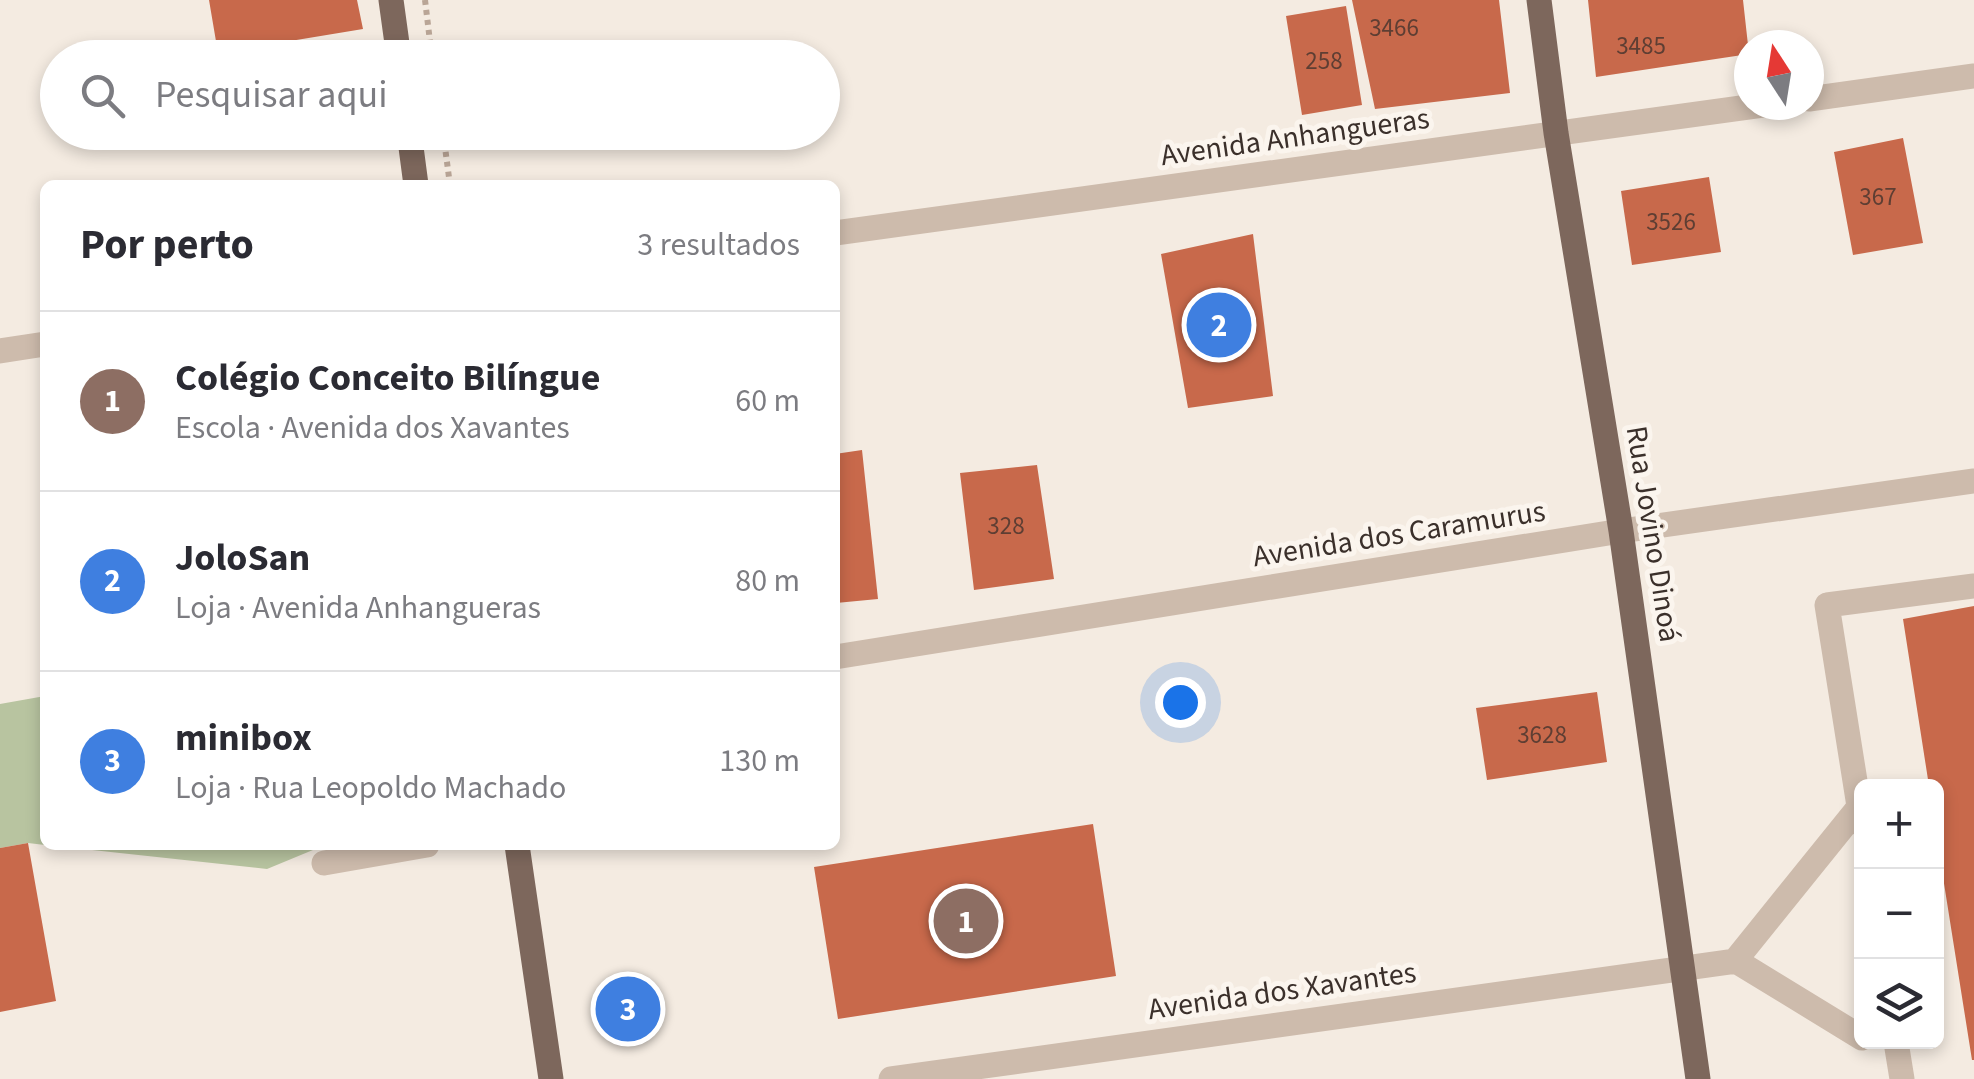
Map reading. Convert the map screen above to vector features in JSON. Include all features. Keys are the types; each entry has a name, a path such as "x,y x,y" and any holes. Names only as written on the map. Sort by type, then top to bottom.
{"main road":[{"path":"391,0 397,40"},
{"name":"Rua Jovino Dinoá","path":"1539,0 1556,133 1621,531 1698,1079"},
{"path":"411,150 415,180"},
{"path":"517,850 551,1079"}],"street":[{"path":"1824,97 1974,76"},
{"name":"Avenida Anhangueras","path":"840,233 1734,109"},
{"path":"0,351 40,345"},
{"name":"Avenida dos Caramurus","path":"840,657 1621,531 1974,480"},
{"path":"1854,779 1827,605 1974,586"},
{"path":"1854,823 1734,962 1854,1034"},
{"path":"324,862 397,850"},
{"name":"Avenida dos Xavantes","path":"891,1079 1682,966 1734,962"}],"path":[{"path":"424,0 430,40"},
{"path":"445,150 449,180"}],"green space":[{"path":"40,697 40,844 0,848 0,704"},
{"path":"92,850 313,850 267,869"}],"building":[{"path":"209,0 357,0 363,29 297,40 216,40"},
{"path":"1352,0 1499,0 1510,93 1375,109"},
{"path":"1588,0 1743,0 1746,30 1734,30 1734,56 1596,77"},
{"path":"1346,6 1362,105 1302,115 1286,16"},
{"path":"1903,138 1923,243 1853,255 1834,152"},
{"path":"1709,177 1721,252 1632,265 1621,191"},
{"path":"1253,234 1273,396 1188,408 1161,254"},
{"path":"862,450 878,599 840,603 840,453"},
{"path":"1037,465 1054,579 974,590 960,473"},
{"path":"1974,606 1974,1060 1944,883 1944,779 1928,779 1903,619"},
{"path":"1597,692 1607,762 1487,780 1476,708"},
{"path":"1093,824 1116,976 838,1019 814,867"},
{"path":"28,843 56,1001 0,1012 0,848"}],"place":[{"name":"JoloSan","path":"1219,325"},
{"name":"Colégio Conceito Bilíngue","path":"966,921"},
{"name":"minibox","path":"628,1009"}]}
